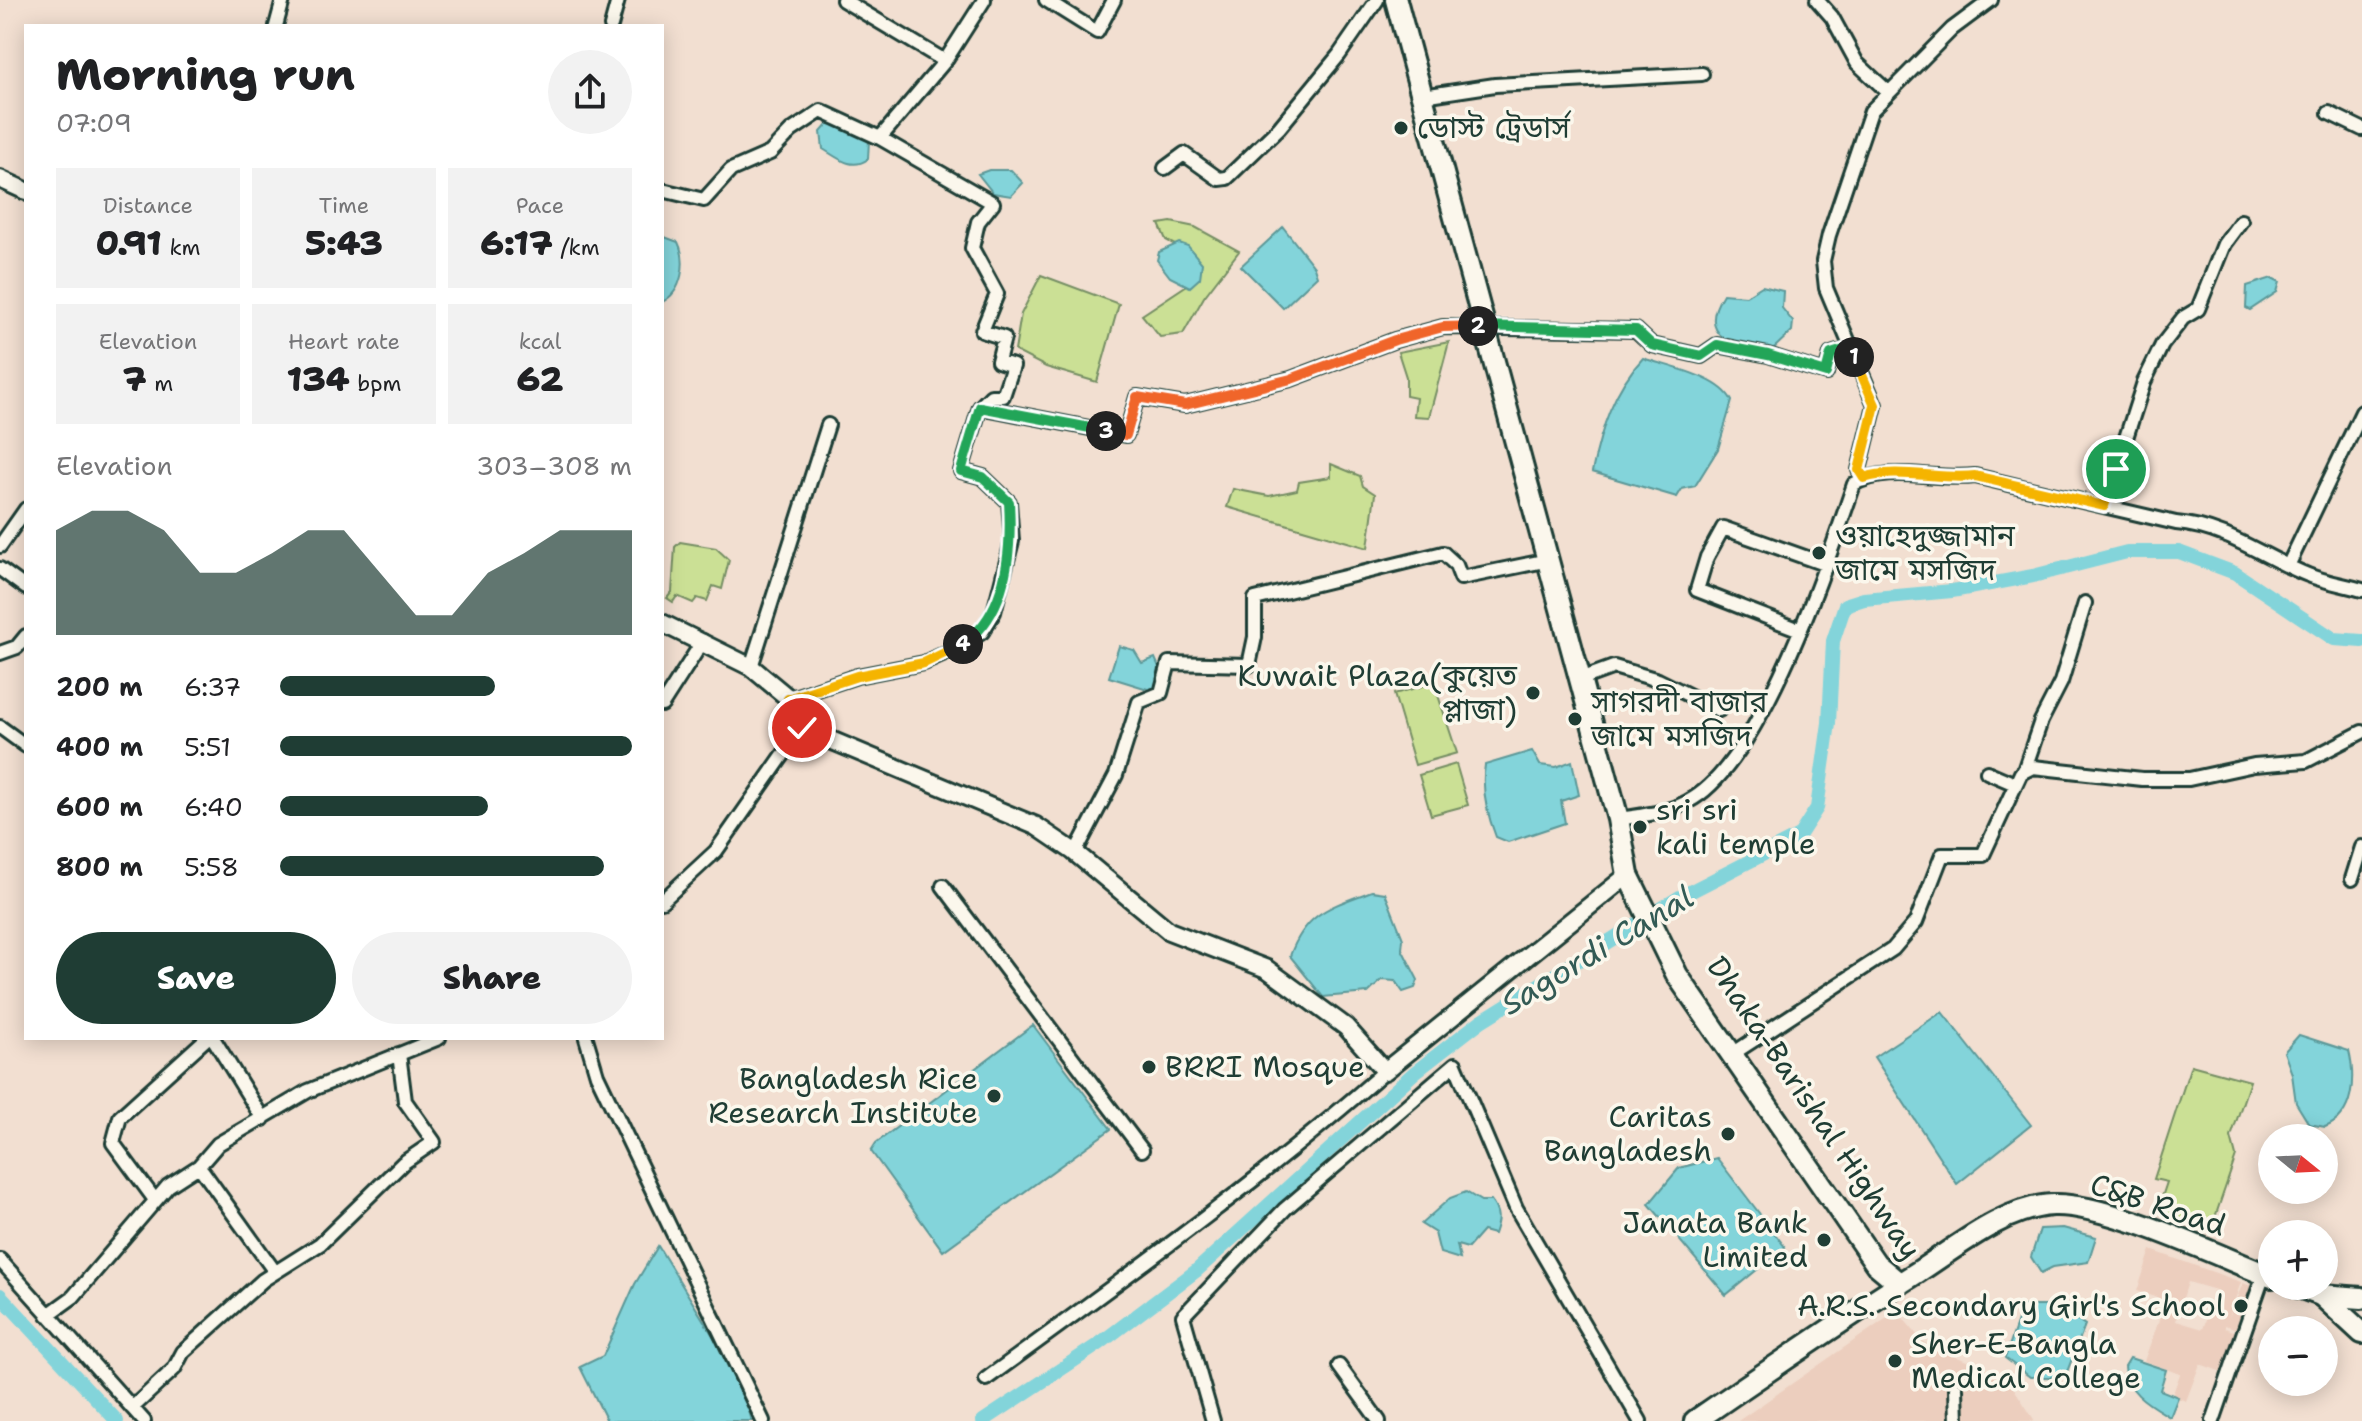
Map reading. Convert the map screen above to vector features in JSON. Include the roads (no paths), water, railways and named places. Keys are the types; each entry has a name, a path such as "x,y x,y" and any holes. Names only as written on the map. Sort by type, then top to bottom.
{"main road":[{"path":"1396,0 1581,679 1618,819 1628,875 1673,961"},
{"name":"Dhaka-Barishal Highway","path":"1673,961 1686,971 1900,1284"},
{"name":"Dhaka-Barishal Highway","path":"1673,961 1677,975 1876,1264 1900,1284"},
{"name":"C&B Road","path":"1900,1284 1998,1223 2030,1208 2055,1205 2138,1225 2258,1271"},
{"path":"1695,1421 1900,1284"},
{"path":"1717,1421 1862,1316 1900,1284"},
{"path":"2338,1296 2362,1298"},
{"path":"2326,1300 2362,1333"}],"street":[{"path":"277,24 283,0"},
{"path":"612,24 618,0"},
{"path":"843,0 945,61"},
{"path":"880,138 945,61 984,0"},
{"path":"1046,0 1097,32 1114,0"},
{"path":"1165,168 1184,154 1219,179 1227,178 1279,128 1339,55 1377,0"},
{"path":"1817,0 1832,17 1857,63 1887,91"},
{"path":"1864,478 1859,470 1875,405 1826,288 1823,261 1850,163 1871,111 1887,91 1897,88 1952,29 1991,0"},
{"path":"1423,96 1495,85 1702,74"},
{"path":"664,190 704,200 731,170 770,153 791,131 821,111 880,138 993,203 978,222 972,248 997,294 982,331 1004,338 998,361 1013,366 1003,396 991,396 980,407 961,471 983,477 1009,502 1012,541 994,612 982,632 924,663 857,676 788,699"},
{"path":"2329,113 2362,129"},
{"path":"0,179 24,190"},
{"path":"2104,506 2144,382 2162,345 2183,318 2198,309 2224,244 2241,221"},
{"path":"980,407 1126,435 1137,397 1185,405 1291,379 1407,336 1443,327 1486,325 1636,330 1652,345 1701,356 1717,345 1768,355 1826,373 1831,354 1850,348"},
{"path":"2288,566 2362,412"},
{"path":"751,667 828,425"},
{"path":"1618,819 1676,809 1698,796 1730,762 1758,717 1800,630 1827,565 1854,484 1864,478 1878,474 1942,478 1975,476 2214,530 2311,576 2362,590"},
{"path":"0,546 24,512"},
{"path":"1800,630 1697,590 1707,557 1723,528 1827,565"},
{"path":"1075,853 1116,775 1139,702 1161,693 1169,663 1249,665 1255,637 1255,599 1443,553 1456,565 1461,578 1549,560"},
{"path":"0,569 24,587"},
{"path":"1740,1049 1893,949 1916,922 1942,855 1983,855 2024,771 2041,721 2061,682 2085,603"},
{"path":"664,624 751,667 788,699 802,728 1036,826 1075,853 1169,931 1267,969 1346,1027 1385,1071"},
{"path":"0,653 17,647 24,638"},
{"path":"664,702 703,641"},
{"path":"1581,679 1614,667 1658,680 1719,710"},
{"path":"0,727 24,745"},
{"path":"664,899 716,851 802,728"},
{"path":"2024,771 2033,767 2142,779 2189,779 2254,765 2306,761 2362,732"},
{"path":"1987,772 2015,784"},
{"path":"2352,879 2362,847"},
{"path":"986,1379 1186,1234 1315,1133 1385,1071 1628,875"},
{"path":"943,886 1142,1150"},
{"path":"155,1200 113,1143 120,1117 208,1040"},
{"path":"211,1040 263,1119"},
{"path":"48,1315 73,1297 168,1186 199,1166 218,1144 308,1091 434,1040"},
{"path":"587,1040 597,1075 763,1421"},
{"path":"132,1408 174,1369 183,1352 275,1272 320,1244 403,1163 434,1142 405,1101 399,1054"},
{"path":"1213,1421 1183,1316 1285,1209 1455,1064 1516,1208 1640,1421"},
{"path":"199,1166 275,1272"},
{"path":"0,1260 144,1421"},
{"path":"2213,1421 2259,1300"},
{"path":"1339,1366 1379,1421"},
{"path":"1956,1388 1957,1421"}],"water":[{"path":"834,123 869,140 868,159 851,163 823,149 821,132 828,124"},
{"path":"989,170 1011,170 1023,183 1011,196 993,193 978,174"},
{"path":"1283,227 1314,267 1317,276 1283,308 1241,266"},
{"path":"664,237 678,242 682,258 679,284 664,301"},
{"path":"1179,243 1188,246 1202,263 1200,278 1190,287 1170,277 1157,260 1159,252"},
{"path":"2272,278 2280,282 2277,292 2250,310 2246,308 2247,286"},
{"path":"1762,286 1783,291 1782,308 1793,322 1792,331 1773,349 1746,346 1724,338 1717,331 1714,321 1723,294 1746,296"},
{"path":"1643,358 1705,379 1726,392 1732,401 1718,449 1695,486 1682,489 1677,497 1592,472 1616,397"},
{"path":"1119,646 1134,650 1142,663 1155,658 1159,667 1154,691 1109,677"},
{"path":"1532,751 1540,765 1556,767 1572,761 1579,795 1561,801 1565,823 1508,842 1496,837 1490,819 1484,792 1485,765"},
{"path":"1372,891 1385,893 1403,939 1402,949 1418,980 1415,988 1403,992 1395,981 1382,980 1368,993 1323,997 1290,956 1296,941 1321,913"},
{"path":"1942,1012 2031,1125 1957,1184 1874,1057"},
{"path":"1033,1025 1111,1129 943,1251 871,1151 876,1143"},
{"path":"2299,1035 2349,1051 2352,1072 2350,1094 2347,1105 2335,1122 2309,1124 2296,1103 2292,1074 2284,1052"},
{"path":"1717,1158 1785,1247 1726,1295 1649,1204 1679,1168"},
{"path":"1466,1192 1481,1201 1491,1201 1498,1221 1494,1234 1483,1231 1468,1248 1457,1245 1460,1259 1440,1253 1435,1233 1421,1224 1450,1198"},
{"path":"2063,1228 2096,1237 2088,1262 2053,1267 2041,1273 2031,1257 2040,1229"},
{"path":"658,1246 739,1378 752,1421 607,1421 580,1367 603,1356 635,1284"},
{"path":"2023,1306 2057,1306 2085,1325 2065,1377 2030,1377 2005,1358"},
{"path":"2130,1358 2166,1370 2160,1390 2178,1397 2170,1417 2147,1402 2129,1383 2125,1366"}],"waterway":[{"name":"Sagordi Canal","path":"983,1421 1099,1344 1196,1271 1414,1073 1481,1021 1680,897 1799,836 1817,808 1829,723 1833,641 1845,605 1864,599 1952,591 2033,576 2127,552 2179,552 2235,573 2334,639 2362,641"},
{"path":"0,1295 117,1421"}],"place":[{"name":"ডোস্ট ট্রেডার্স","path":"1401,128"},
{"name":"ওয়াহেদুজ্জামান জামে মসজিদ","path":"1819,553"},
{"name":"Kuwait Plaza(কুয়েত প্লাজা)","path":"1533,693"},
{"name":"সাগরদী বাজার জামে মসজিদ","path":"1575,719"},
{"name":"sri sri kali temple","path":"1640,827"},
{"name":"BRRI Mosque","path":"1149,1067"},
{"name":"Bangladesh Rice Research Institute","path":"994,1096"},
{"name":"Caritas Bangladesh","path":"1728,1134"},
{"name":"Janata Bank Limited","path":"1824,1240"},
{"name":"A.R.S. Secondary Girl's School","path":"2241,1306"},
{"name":"Sher-E-Bangla Medical College","path":"1895,1361"}]}
